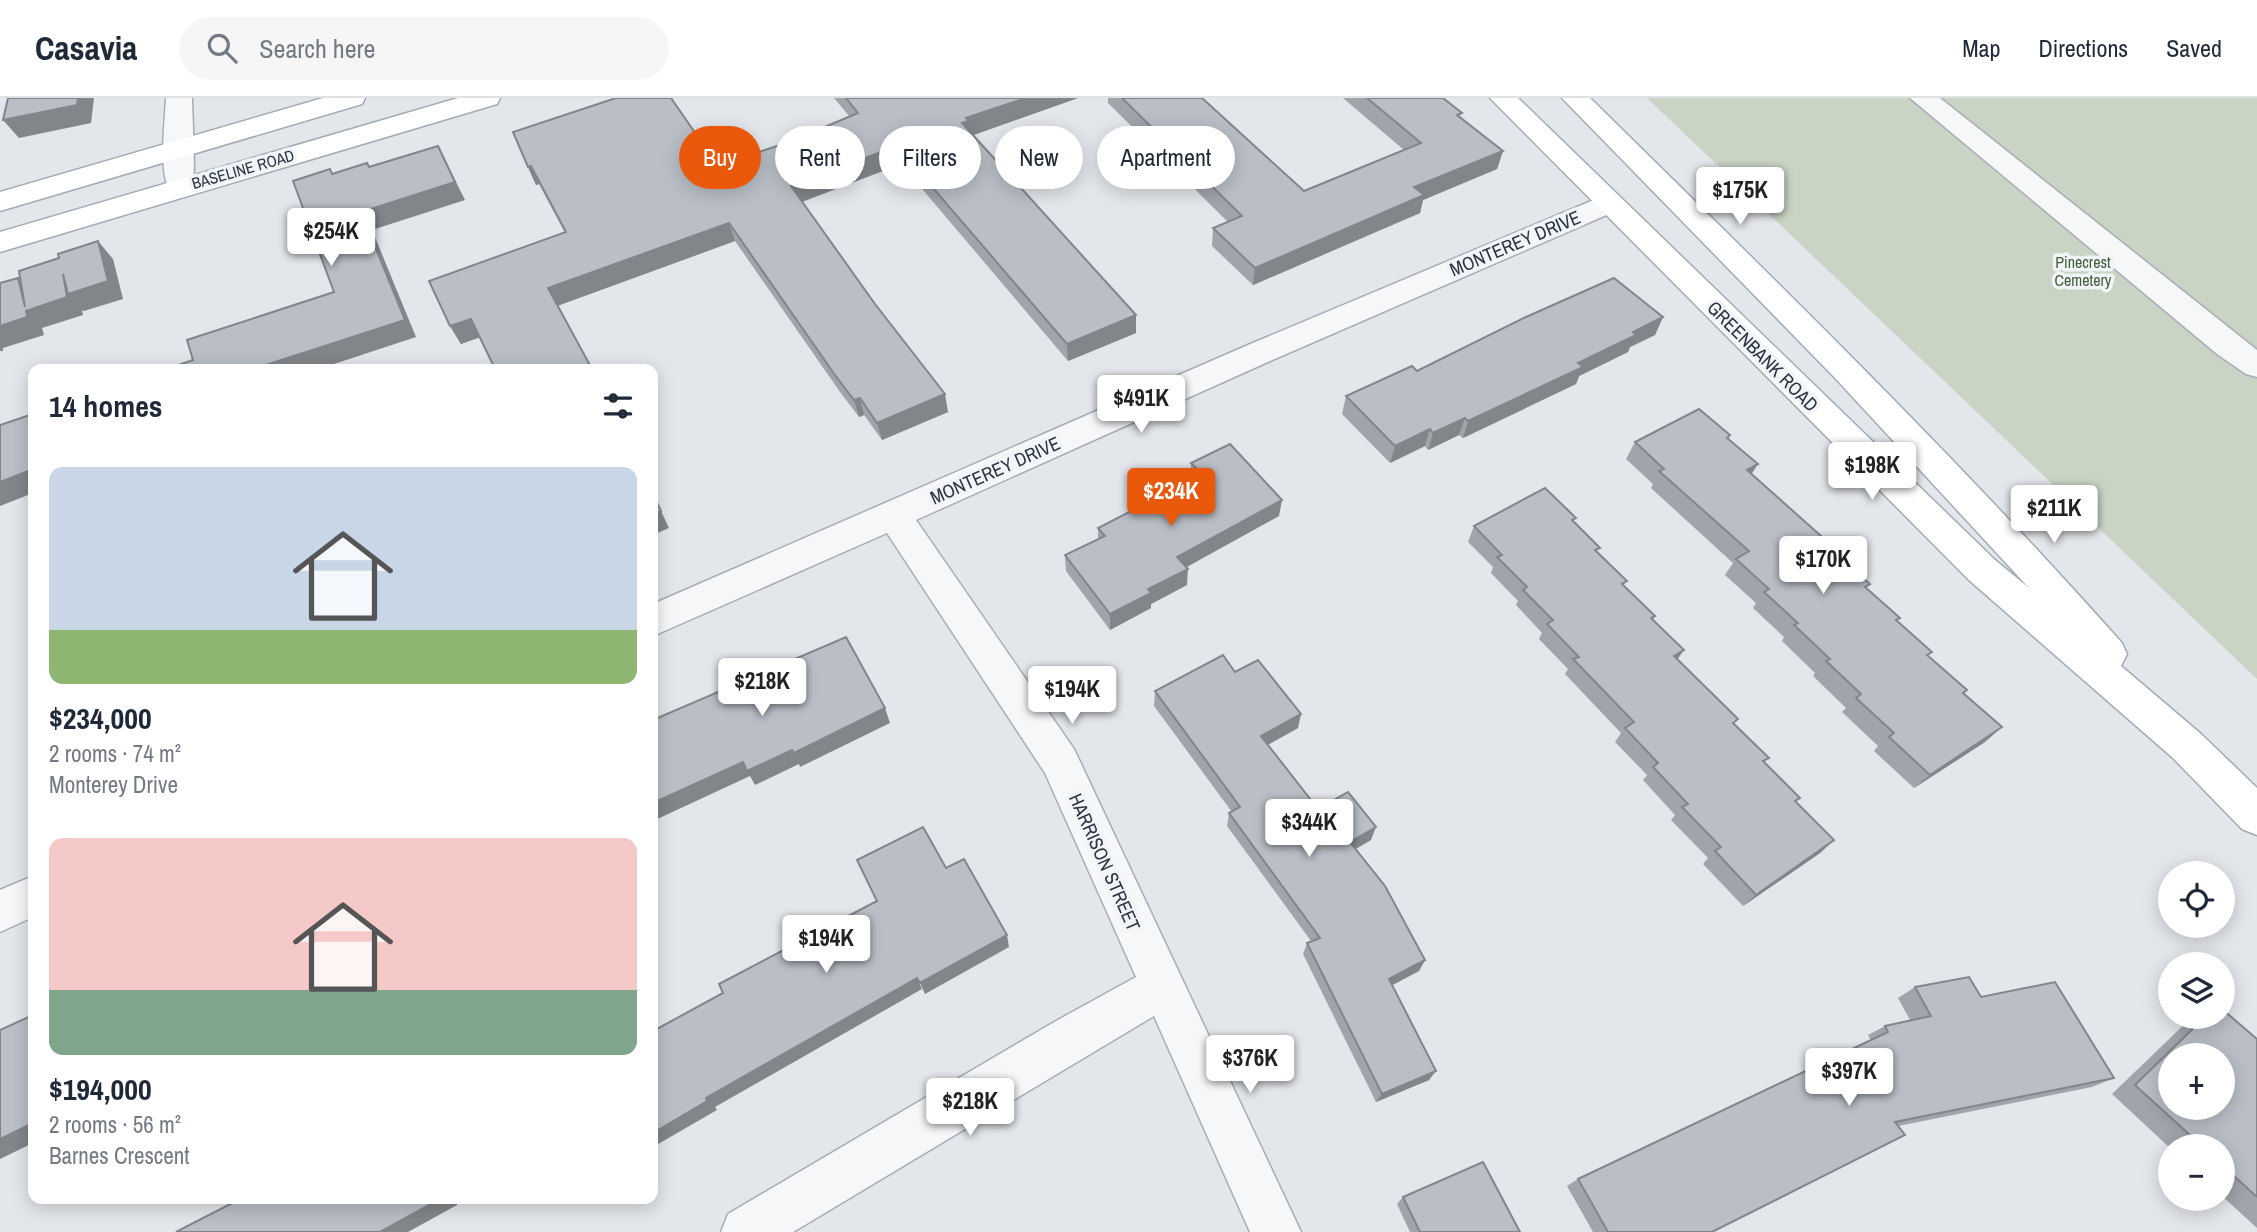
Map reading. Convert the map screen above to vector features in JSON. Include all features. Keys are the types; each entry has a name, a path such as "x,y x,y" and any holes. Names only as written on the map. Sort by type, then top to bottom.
{"main road":[{"name":"BASELINE ROAD","path":"0,202 352,98"},
{"name":"BASELINE ROAD","path":"0,242 487,98"},
{"name":"GREENBANK ROAD","path":"1503,98 1982,570 2187,746 2257,816"},
{"name":"GREENBANK ROAD","path":"1575,98 1868,392 2021,552 2187,746"}],"street":[{"path":"179,98 178,149 181,187"},
{"path":"1923,98 2257,366"},
{"name":"MONTEREY DRIVE","path":"658,619 1608,203"},
{"name":"HARRISON STREET","path":"894,515 1060,762 1276,1232"},
{"path":"0,911 28,898"},
{"path":"746,1232 1072,1037 1162,987"}],"green space":[{"name":"Pinecrest Cemetery","path":"1647,98 2257,98 2257,679"}],"building":[{"path":"8,98 78,98 77,105 3,120"},
{"path":"616,98 671,98 690,126 679,126 679,189 761,189 761,151 775,147 775,189 793,189 875,304 945,394 877,423 860,398 854,400 835,375 729,223 548,288 589,364 493,364 471,319 450,326 429,281 566,232 531,166 528,167 513,132"},
{"path":"846,98 1026,98 966,118 969,121 962,123 965,126 879,126 879,153 865,158 865,126 827,126 858,113"},
{"path":"1122,98 1202,98 1233,126 1150,126"},
{"path":"1367,98 1443,98 1462,113 1457,115 1503,151 1414,187 1424,195 1255,268 1213,228 1242,216 1215,189 1235,189 1235,128 1304,191 1421,143"},
{"path":"981,144 995,159 995,189 1022,189 1136,315 1067,344 934,189 981,189"},
{"path":"438,146 455,182 361,212 405,320 269,364 181,364 193,360 187,340 334,292 293,181 330,169 332,174 367,163 369,167"},
{"path":"98,241 108,281 68,294 63,274 67,297 26,311 27,317 0,326 0,283 18,278 25,307 19,271"},
{"path":"1614,278 1663,317 1633,332 1636,335 1578,363 1583,367 1468,421 1465,418 1433,433 1430,429 1395,446 1346,396 1412,366 1417,371 1526,317"},
{"path":"1699,409 1730,435 1727,438 1758,464 1747,470 1839,552 1835,554 1870,584 1865,587 1900,618 1896,620 1932,652 1927,655 1967,690 1963,693 2002,727 1930,775 1889,737 1894,733 1856,698 1861,694 1826,661 1830,659 1794,625 1798,623 1764,592 1769,589 1736,559 1749,551 1659,471 1664,469 1635,442"},
{"path":"28,416 28,471 0,482 0,425"},
{"path":"1230,444 1282,500 1177,557 1188,569 1148,589 1151,593 1110,614 1065,555 1105,536 1098,528 1137,508 1132,504 1166,487 1163,484 1196,468 1191,463"},
{"path":"1545,488 1576,518 1572,520 1600,548 1595,550 1627,581 1622,584 1655,616 1651,618 1684,650 1674,656 1738,719 1733,723 1769,758 1763,761 1800,798 1795,801 1834,840 1756,895 1715,851 1721,847 1682,807 1688,804 1653,767 1658,763 1625,728 1634,722 1573,659 1579,657 1547,624 1553,620 1523,590 1527,587 1497,557 1502,555 1474,526"},
{"path":"846,637 885,708 794,753 792,750 747,771 743,762 658,801 658,718"},
{"path":"1223,655 1235,672 1258,660 1301,714 1261,736 1318,809 1348,792 1376,827 1350,842 1385,886 1425,960 1389,979 1436,1071 1382,1094 1307,943 1320,938 1229,813 1240,807 1155,691"},
{"path":"923,827 946,868 964,859 1007,935 920,983 917,978 706,1098 707,1101 658,1130 658,1028 723,993 719,984 877,901 857,860"},
{"path":"1969,977 1981,997 2055,982 2114,1078 1895,1122 1905,1135 1712,1232 1608,1232 1578,1179 1888,1032 1885,1026 1931,1016 1915,987"},
{"path":"28,1017 28,1125 0,1139 0,1030"},
{"path":"2235,1020 2257,1039 2257,1197 2235,1177 2235,1134 2189,1134 2173,1120 2235,1120 2235,1043 2178,1043 2193,1029 2235,1029"},
{"path":"2158,1063 2158,1106 2135,1085"},
{"path":"1483,1162 1520,1232 1420,1232 1403,1197"},
{"path":"230,1204 431,1204 380,1232 176,1232"}]}
